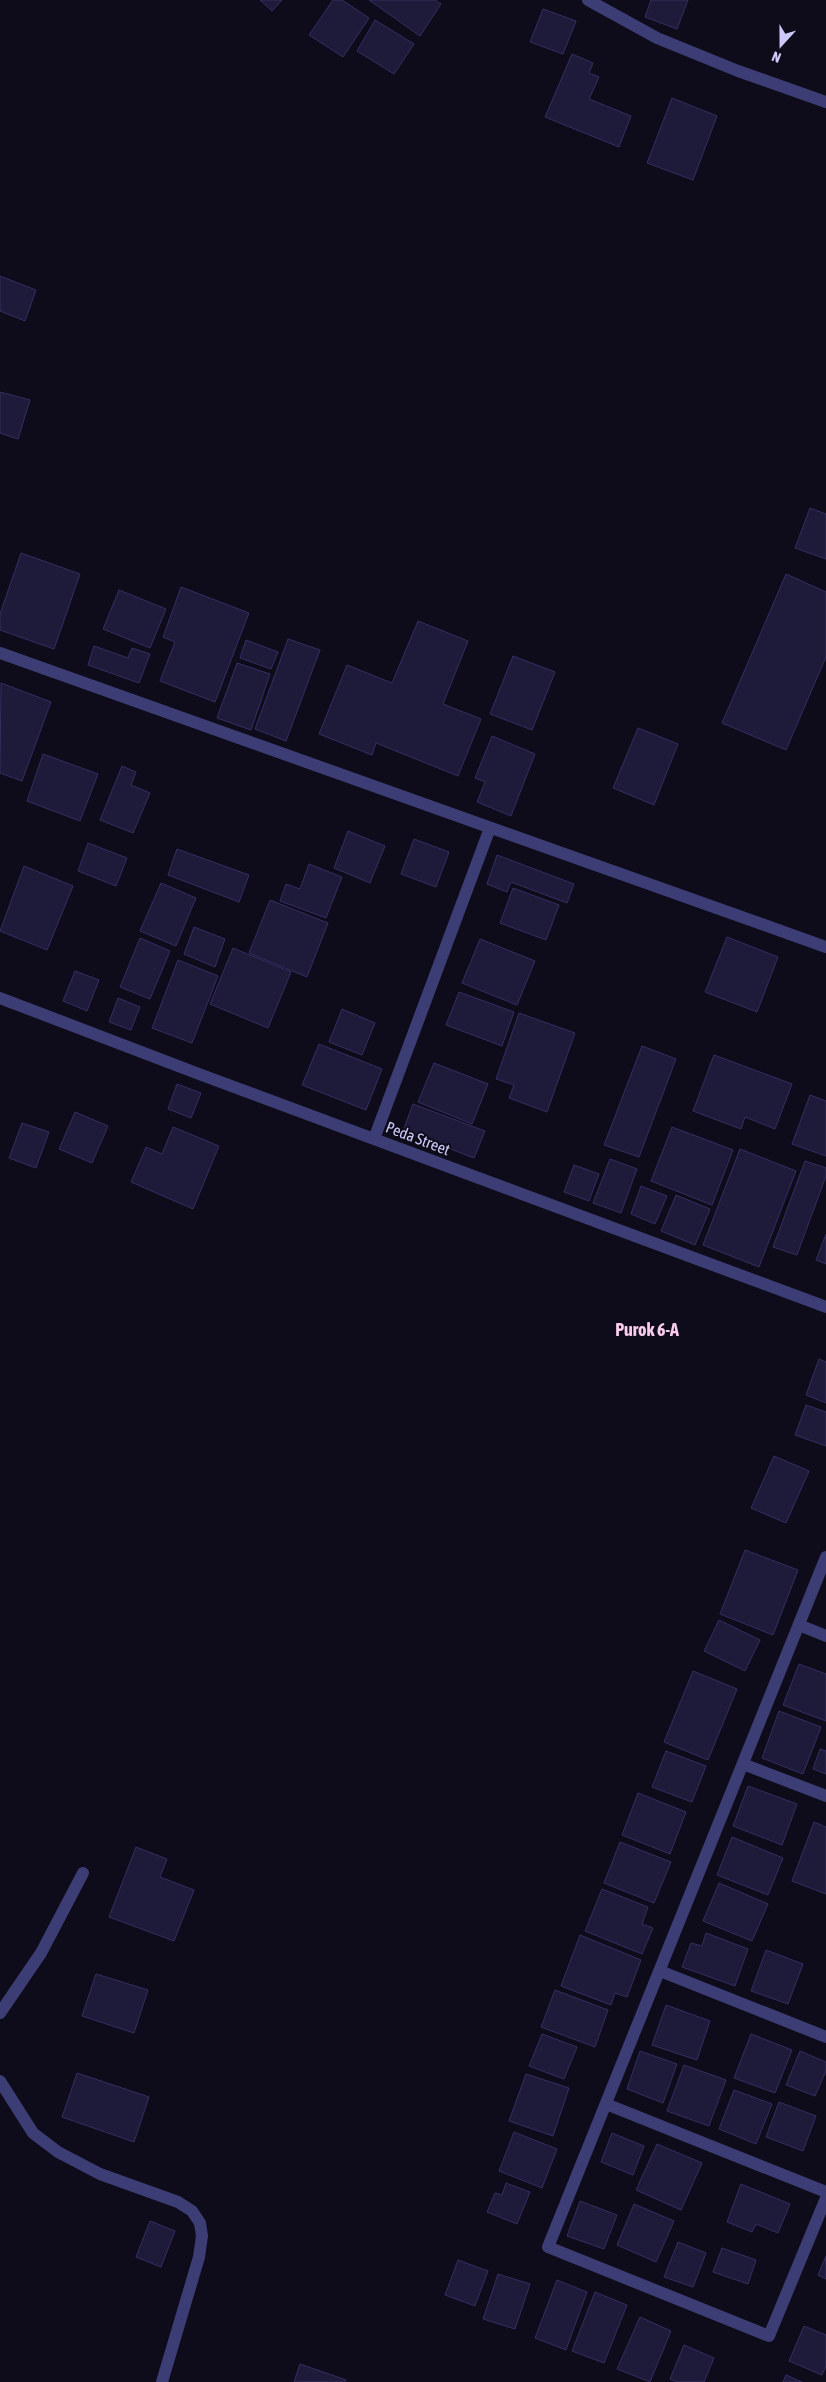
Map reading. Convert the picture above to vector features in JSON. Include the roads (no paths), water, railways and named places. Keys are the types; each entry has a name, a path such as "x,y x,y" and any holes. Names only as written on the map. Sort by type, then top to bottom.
{"street":[{"path":"588,0 657,38 738,71 826,102"},
{"path":"0,653 826,947"},
{"path":"374,1139 490,828"},
{"name":"Peda Street","path":"0,998 826,1307"},
{"path":"826,1557 548,2247 769,2336 826,2198"},
{"path":"799,1625 826,1636"},
{"path":"743,1764 826,1796"},
{"path":"0,2013 41,1953 83,1873"},
{"path":"660,1971 826,2037"},
{"path":"0,2081 33,2132 58,2152 100,2174 178,2202 192,2212 200,2223 202,2236 199,2257 162,2382"},
{"path":"606,2104 826,2192"}],"district":[{"name":"Purok 6-A","path":"647,1330"}]}
